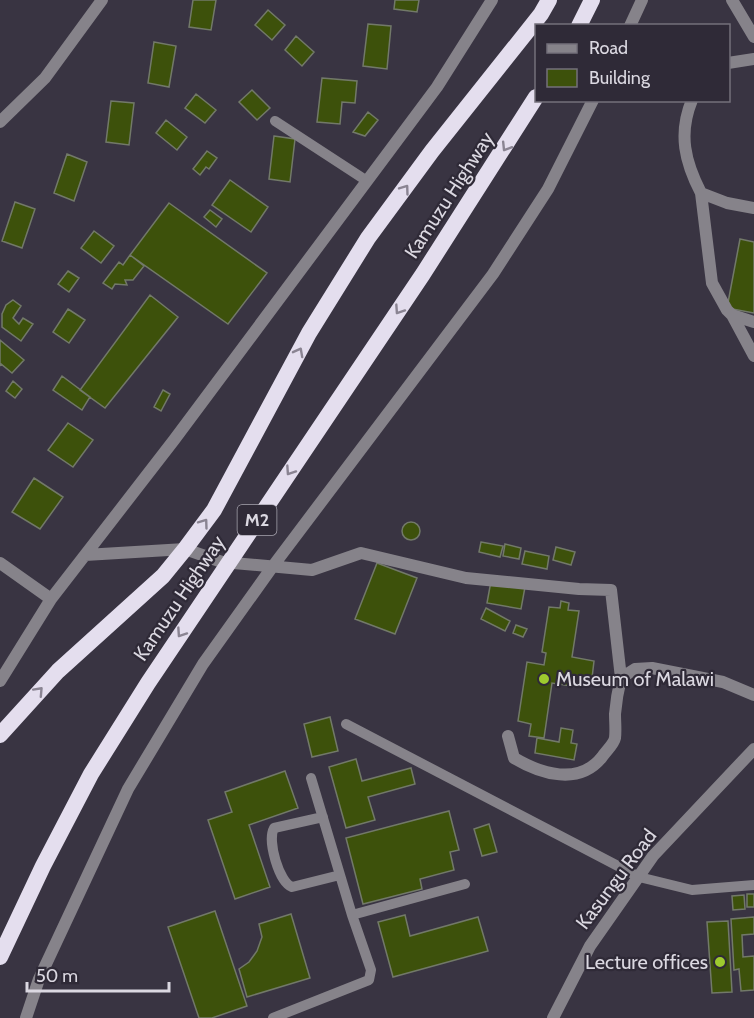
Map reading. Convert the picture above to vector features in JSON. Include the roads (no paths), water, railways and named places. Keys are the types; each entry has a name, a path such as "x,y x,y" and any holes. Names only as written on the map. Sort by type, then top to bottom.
{"highway":[{"name":"Kamuzu Highway","path":"0,735 58,671 163,576 185,549 214,510 309,333 368,238 432,151 541,14 549,0"},
{"path":"580,24 591,0"},
{"name":"Kamuzu Highway","path":"0,957 43,866 91,774 148,683 423,274 535,100"}],"street":[{"path":"0,122 45,78 102,0"},
{"path":"0,681 51,598 174,440 437,87 492,0"},
{"path":"631,24 642,0"},
{"path":"732,0 754,37"},
{"path":"730,63 754,59"},
{"path":"26,1018 39,979 128,789 202,664 493,274 548,189 592,102"},
{"path":"691,102 683,144 690,172 701,193 711,283 732,315 754,356"},
{"path":"701,193 727,203 754,208"},
{"path":"732,315 754,322"},
{"path":"85,555 185,549 228,563 312,570 361,553 466,578 611,590 621,678 616,696 615,740 599,760 585,771 572,775 551,775 514,758 508,736"},
{"path":"0,563 51,598"},
{"path":"621,678 635,669 652,668 723,682 754,695"},
{"name":"Kasungu Road","path":"553,1018 590,946 653,856 754,749"}],"lane":[{"path":"275,121 367,181"},
{"path":"345,724 639,877 692,890 754,885"},
{"path":"273,1018 369,980 371,970 311,778"},
{"path":"323,817 274,828 271,840 281,877 286,885 292,887 340,875"},
{"path":"352,915 465,884"}],"place":[{"name":"Museum of Malawi","path":"544,679"},
{"name":"Lecture offices","path":"720,962"}]}
